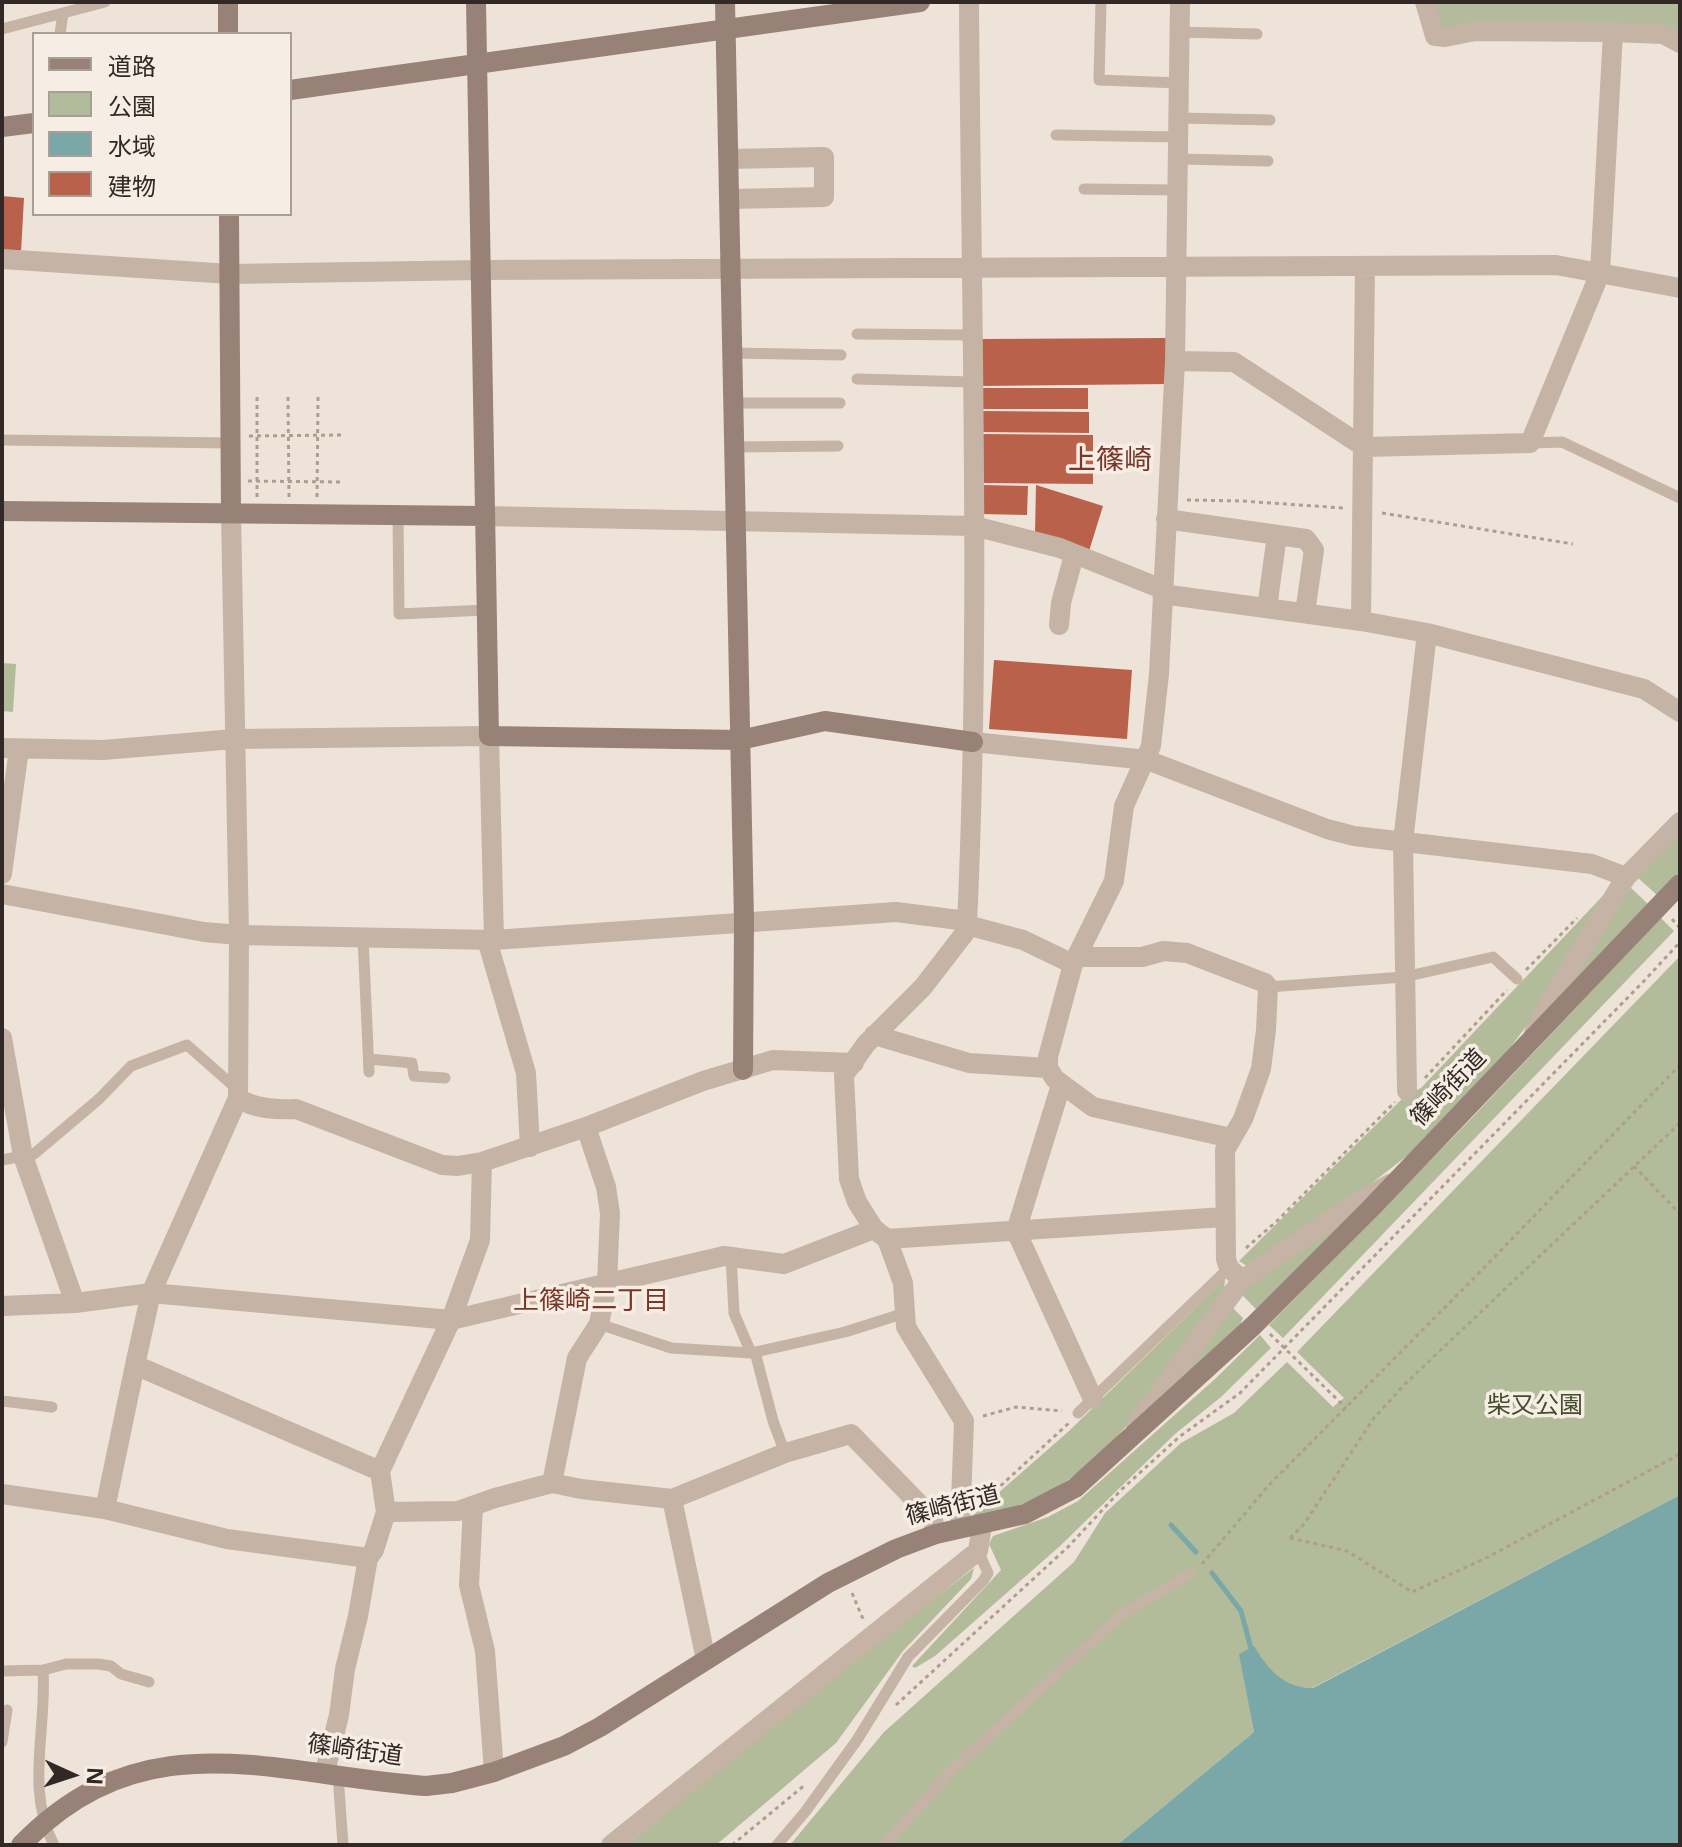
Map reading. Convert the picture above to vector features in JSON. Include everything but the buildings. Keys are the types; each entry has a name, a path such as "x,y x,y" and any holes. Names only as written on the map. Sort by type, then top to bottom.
{"street":[{"path":"228,2 228,32"},
{"path":"476,2 490,940 526,1073 530,1147"},
{"path":"725,2 744,921 743,1070"},
{"path":"292,90 920,2"},
{"path":"960,1528 964,1421 906,1327 903,1283 880,1234 857,1202 849,1179 844,1075 874,1035 923,987 964,934 967,923 973,742 974,526 969,2"},
{"path":"1180,2 1175,361 1159,674 1151,746 1124,806 1114,881 1074,960 1048,1057 1048,1068 1061,1085 1093,1107 1231,1138"},
{"path":"1425,2 1435,36 1475,31 1613,32 1663,34 1680,43"},
{"path":"1175,361 1234,362 1364,447 1530,443 1600,273 1613,32"},
{"path":"2,127 32,123"},
{"path":"729,159 824,157 824,197 730,199"},
{"path":"105,1509 151,1293 238,1094 239,935 231,513 238,440 229,216"},
{"path":"2,259 230,274 1556,265 1680,288"},
{"path":"1361,621 1365,267"},
{"path":"2,511 737,520 986,527 1074,555 1162,592 1427,633 1644,689 1680,712"},
{"path":"1166,519 1306,539 1314,550 1305,613"},
{"path":"1267,608 1277,535"},
{"path":"1059,625 1061,603 1074,555"},
{"path":"1407,1091 1403,842 1427,633"},
{"path":"2,874 11,748 103,750 234,739 489,736 740,740 825,721 973,742 1147,760 1327,829 1403,842 1592,864 1626,877"},
{"path":"1531,1041 1551,999 1626,877 1680,822"},
{"name":"篠崎街道","path":"21,1845 66,1804 110,1780 165,1767 253,1764 426,1786 494,1772 543,1755 600,1727 828,1583 896,1549 936,1534 1006,1520 1053,1502 1075,1488 1116,1453 1253,1326 1371,1208 1680,884"},
{"path":"2,894 204,932 239,935 490,940 896,912 967,923 1074,960 1142,957 1164,951 1187,953 1265,983 1268,987 1261,1069 1243,1119 1225,1150 1226,1259 1235,1274"},
{"path":"874,1035 969,1063 1048,1068"},
{"path":"2,1038 23,1156 75,1303"},
{"path":"238,1094 246,1103 275,1110 296,1109 442,1165 458,1166 530,1147 703,1081 773,1060 854,1063"},
{"path":"1061,1085 1016,1231 1085,1406"},
{"path":"552,1483 577,1358 599,1324 607,1284 610,1213 606,1187 586,1127"},
{"path":"332,1773 345,1669 368,1558 374,1550 386,1512 380,1471 451,1320 480,1240 482,1162"},
{"path":"1116,1453 1235,1274 1393,1182"},
{"path":"2,1306 75,1303 151,1293 451,1320 731,1256 784,1264 880,1234 1016,1231 1224,1217"},
{"path":"135,1365 380,1471"},
{"path":"386,1512 458,1511 552,1483 672,1499 785,1453 851,1434 925,1510 933,1520 936,1534"},
{"path":"2,1494 105,1509 227,1539 368,1558"},
{"path":"672,1499 706,1660"},
{"path":"473,1507 469,1585 485,1651 494,1772"},
{"path":"611,1845 978,1551 982,1525"}],"lane":[{"path":"2,29 105,2"},
{"path":"1101,2 1099,80 1180,83"},
{"path":"60,32 63,13"},
{"path":"1180,32 1257,34"},
{"path":"1056,135 1270,120"},
{"path":"1179,159 1268,161"},
{"path":"1084,189 1179,190"},
{"path":"857,334 972,335"},
{"path":"733,353 841,355"},
{"path":"857,379 972,382"},
{"path":"734,403 840,403"},
{"path":"2,440 238,440"},
{"path":"1530,443 1562,442 1680,498"},
{"path":"735,447 838,446"},
{"path":"398,515 399,614 486,610"},
{"path":"363,937 369,1066 412,1063 414,1076 445,1078"},
{"path":"1268,987 1404,977 1493,957 1517,979"},
{"path":"2,1160 34,1154 99,1099 131,1066 187,1045 238,1094"},
{"path":"731,1256 734,1313 753,1353 785,1453"},
{"path":"1085,1406 1235,1274"},
{"path":"599,1324 671,1348 753,1353 845,1332 905,1313"},
{"path":"2,1401 52,1407"},
{"path":"777,1845 857,1740 908,1657 983,1581 988,1573 978,1551"},
{"path":"884,1845 952,1770 1122,1614 1190,1574"},
{"path":"2,1671 98,1664 111,1666 121,1674 149,1682"},
{"path":"43,1670 45,1695 39,1804 43,1822 54,1845"},
{"path":"2,1742 7,1710"},
{"path":"332,1773 343,1845"}],"path":[{"path":"257,397 257,497"},
{"path":"288,397 289,499"},
{"path":"318,397 318,501"},
{"path":"238,440 257,436 341,435"},
{"path":"245,481 340,482"},
{"path":"888,1712 1068,1547 1121,1490 1179,1437 1240,1393 1680,942"},
{"path":"1190,1574 1212,1555 1270,1484 1680,1065"},
{"path":"1680,1123 1406,1383 1374,1418 1304,1524 1290,1538 1347,1551 1412,1592 1488,1557 1680,1454"},
{"path":"1634,1166 1680,1214"},
{"path":"1277,1342 1346,1408"},
{"path":"964,1421 1016,1407 1085,1406"},
{"path":"983,1502 1085,1406"},
{"path":"850,1588 871,1637"},
{"path":"732,1845 813,1778"}],"green space":[{"path":"1433,2 1680,2 1680,34 1446,30 1439,24"},
{"path":"2,663 16,664 13,712 2,711"},
{"path":"1680,834 1680,871 1657,895 1638,878"},
{"path":"1613,885 1550,994 1507,1052 1408,1155 1345,1204 1247,1266 1239,1261 1406,1095 1421,1088"},
{"path":"1629,886 1648,904 1558,999"},
{"path":"1661,918 1674,931 1283,1338 1269,1325 1467,1123"},
{"name":"柴又公園","path":"1680,956 1680,1495 1312,1688 1285,1681 1265,1663 1254,1647 1240,1654 1254,1732 1117,1845 790,1845 884,1732 1074,1562 1105,1513 1181,1443 1234,1413 1287,1362 1333,1407 1344,1398 1297,1352"},
{"path":"1353,1212 1256,1309 1239,1292"},
{"path":"1225,1279 1224,1293 1184,1351 1112,1442 1056,1488 1019,1505 972,1516 1069,1431"},
{"path":"1229,1304 1243,1318 1240,1325 1162,1398"},
{"path":"1260,1335 1271,1348 1221,1397 1175,1434 1060,1546 935,1656 915,1668 912,1666 1001,1570 989,1544 993,1536 1048,1517 1078,1501"},
{"path":"974,1568 971,1579 903,1651 836,1743 716,1845 627,1845 826,1681"}],"water":[{"path":"1680,1495 1680,1845 1117,1845 1254,1732 1239,1654 1254,1646 1285,1681 1313,1688"}],"waterway":[{"path":"1171,1525 1196,1552"},
{"path":"1212,1573 1241,1611 1252,1652"}],"district":[{"name":"上篠崎","path":"1110,461"},
{"name":"上篠崎二丁目","path":"591,1302"}]}
